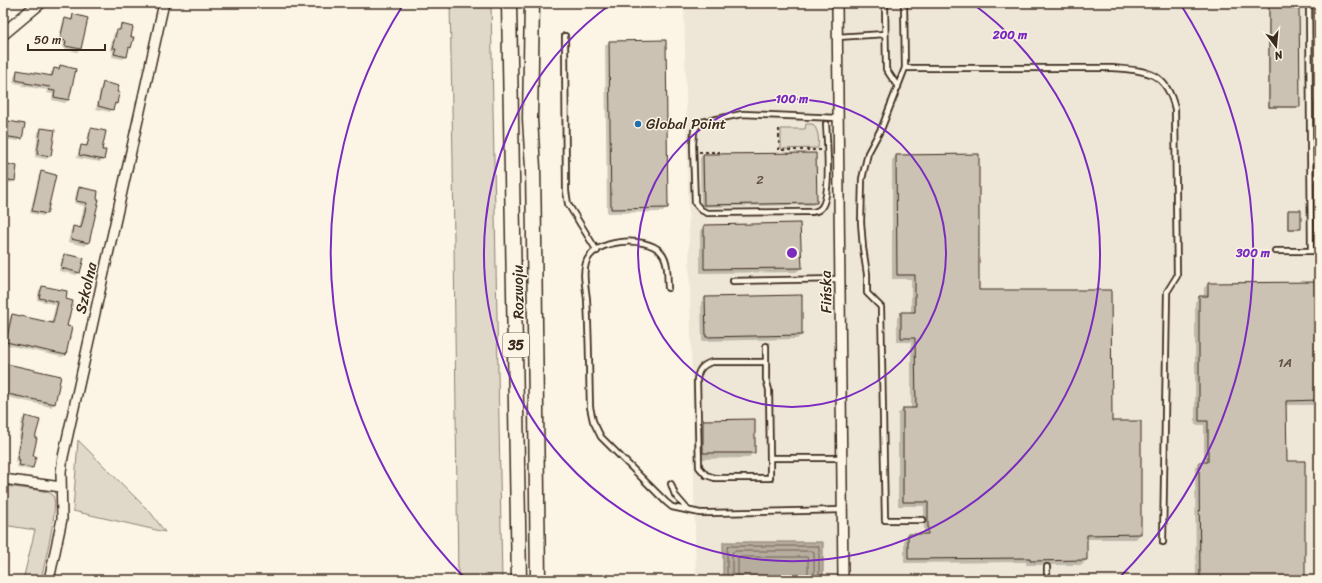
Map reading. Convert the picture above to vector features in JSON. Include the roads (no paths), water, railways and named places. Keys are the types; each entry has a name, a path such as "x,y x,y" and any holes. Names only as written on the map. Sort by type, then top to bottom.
{"main road":[{"name":"Rozwoju","path":"509,3 519,580"},
{"name":"Rozwoju","path":"532,3 530,119 533,168 538,580"}],"street":[{"path":"3,34 40,3"},
{"name":"Szkolna","path":"49,580 62,519 61,472 64,450 164,3"},
{"name":"Fińska","path":"837,3 844,580"},
{"path":"3,479 61,487"}],"lane":[{"path":"885,3 886,70 898,87"},
{"path":"904,3 905,68 882,127 868,153 862,179 861,222 862,242 868,274 867,293 881,307 885,520 923,520"},
{"path":"1309,3 1311,251"},
{"path":"837,37 885,34"},
{"path":"565,36 566,191 568,204 597,251"},
{"path":"905,68 1113,68 1138,70 1155,75 1166,85 1172,96 1175,109 1177,276 1167,292 1163,542"},
{"path":"826,124 828,192 825,204 820,210 813,212 707,213 701,210 695,203 693,152 694,131 702,122 742,114 838,118"},
{"path":"668,288 667,266 662,254 654,246 635,241 620,241 605,246 594,253 586,262 584,274 587,298 590,407 593,421 601,437 672,507 709,513 842,510"},
{"path":"1274,251 1319,251"},
{"path":"733,281 840,279"},
{"path":"766,346 766,362 766,378 769,390 770,478 715,478 706,475 699,466 696,380 698,372 706,364 712,362 766,362"},
{"path":"770,458 842,458"},
{"path":"671,484 675,495 688,510"},
{"path":"1046,567 1047,580"}],"water":[{"path":"723,542 823,542 823,580 723,580"}],"place":[{"name":"Global Point","path":"638,124"}]}
